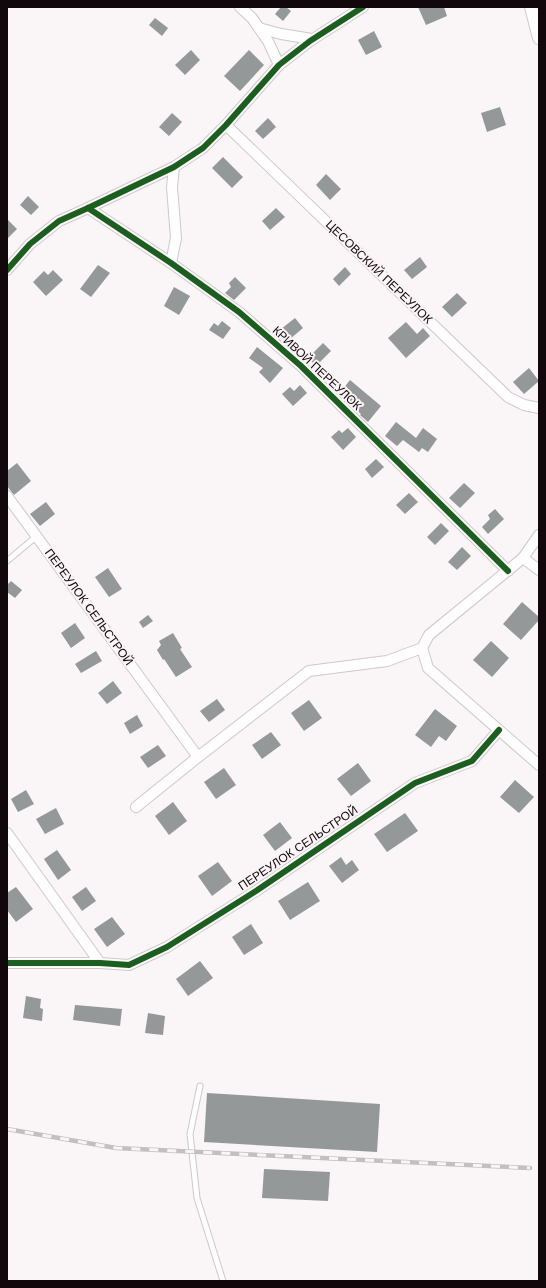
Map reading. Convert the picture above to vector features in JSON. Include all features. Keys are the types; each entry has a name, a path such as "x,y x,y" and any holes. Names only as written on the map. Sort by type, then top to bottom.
{"street":[{"path":"240,7 252,18 268,41 279,65"},
{"path":"7,270 30,244 59,221 174,167 203,148 226,125 279,65 312,39 362,7"},
{"path":"531,7 539,38"},
{"path":"259,28 281,34 312,39"},
{"name":"ЦЕСОВСКИЙ ПЕРЕУЛОК","path":"226,125 508,397 524,405 539,408"},
{"path":"171,263 176,238 172,187 174,167"},
{"name":"КРИВОЙ ПЕРЕУЛОК","path":"88,208 171,263 239,312 301,366 508,571"},
{"name":"ПЕРЕУЛОК СЕЛЬСТРОЙ","path":"7,496 198,757"},
{"path":"539,535 523,558 428,634 422,648 428,668 539,765"},
{"path":"523,558 539,570"},
{"path":"136,807 309,671 387,661 422,648"},
{"name":"ПЕРЕУЛОК СЕЛЬСТРОЙ","path":"7,964 100,963 129,965 167,948 256,891 415,784 472,761 498,730"},
{"path":"7,832 100,963"}],"lane":[{"path":"7,561 37,536"},
{"path":"200,1086 190,1134 198,1198 223,1281"}],"building":[{"path":"281,7 286,7 291,11 283,21 275,14"},
{"path":"418,7 444,7 447,16 426,25"},
{"path":"155,18 168,28 162,36 149,25"},
{"path":"374,31 382,47 366,55 358,40"},
{"path":"191,50 200,60 185,75 175,65"},
{"path":"249,50 264,65 240,91 224,76"},
{"path":"500,107 506,125 487,132 481,113"},
{"path":"172,113 182,122 169,136 159,127"},
{"path":"268,118 276,127 263,139 255,131"},
{"path":"223,157 243,177 232,188 212,168"},
{"path":"326,174 341,189 330,200 316,185"},
{"path":"28,196 39,207 31,215 20,205"},
{"path":"276,208 285,217 270,230 262,221"},
{"path":"7,219 17,229 7,239"},
{"path":"420,257 427,267 412,279 404,270"},
{"path":"98,265 110,273 91,297 80,289"},
{"path":"345,267 351,274 339,286 333,279"},
{"path":"53,270 63,280 46,296 33,282 44,271 48,275"},
{"path":"235,277 246,288 234,300 225,293 231,287 229,283"},
{"path":"174,287 190,296 179,315 164,306"},
{"path":"457,293 467,303 452,317 442,307"},
{"path":"295,318 303,328 290,339 281,329"},
{"path":"222,321 231,328 223,339 209,330 214,323 218,326"},
{"path":"406,322 417,334 423,328 430,336 406,358 388,338"},
{"path":"323,343 331,351 316,366 308,358"},
{"path":"257,347 283,368 270,383 259,372 263,368 249,358"},
{"path":"529,368 539,381 524,394 513,382"},
{"path":"350,380 381,406 368,422 339,394"},
{"path":"300,385 307,393 293,406 282,394 290,387 294,391"},
{"path":"396,422 416,438 423,428 437,439 428,452 422,448 419,452 403,440 397,446 385,436"},
{"path":"348,428 356,437 343,450 331,437 339,430 342,433"},
{"path":"376,459 384,467 372,478 365,469"},
{"path":"17,463 31,481 14,495 7,486 7,471"},
{"path":"464,483 475,493 460,508 449,498"},
{"path":"409,493 418,502 405,514 396,505"},
{"path":"46,502 55,514 40,526 30,514"},
{"path":"495,509 504,519 488,534 482,527 490,519 488,515"},
{"path":"441,523 449,531 435,545 427,537"},
{"path":"462,547 471,556 457,570 448,562"},
{"path":"108,568 122,589 109,597 95,577"},
{"path":"11,581 22,590 15,598 7,592 7,585"},
{"path":"522,602 539,617 539,620 521,640 503,624"},
{"path":"148,615 153,621 143,628 139,622"},
{"path":"75,623 85,638 71,648 61,633"},
{"path":"173,633 182,648 180,649 192,667 176,677 157,650 161,645 159,641"},
{"path":"491,641 509,658 492,677 473,660"},
{"path":"96,651 102,661 81,673 75,664"},
{"path":"113,681 122,693 107,704 98,693"},
{"path":"217,699 225,710 209,722 200,711"},
{"path":"309,700 322,718 304,731 291,713"},
{"path":"435,709 457,726 446,741 439,736 431,747 415,735"},
{"path":"137,715 143,726 130,734 124,723"},
{"path":"271,732 281,745 262,759 252,745"},
{"path":"158,745 166,756 148,768 140,757"},
{"path":"358,763 371,781 351,796 337,779"},
{"path":"224,768 236,785 216,799 204,782"},
{"path":"515,780 534,797 519,813 500,797"},
{"path":"26,790 34,804 18,812 11,799"},
{"path":"173,802 187,821 169,835 155,816"},
{"path":"56,808 64,824 45,834 36,819"},
{"path":"405,813 418,831 387,852 374,834"},
{"path":"280,822 292,838 275,851 263,835"},
{"path":"57,850 71,870 58,880 44,859"},
{"path":"341,857 346,865 352,860 359,870 342,883 329,866"},
{"path":"218,862 232,881 212,896 198,876"},
{"path":"308,882 320,901 290,920 278,901"},
{"path":"16,887 33,909 16,922 7,910 7,893"},
{"path":"86,887 96,901 82,911 72,897"},
{"path":"112,917 125,934 107,947 94,929"},
{"path":"251,924 263,943 244,955 232,937"},
{"path":"200,961 213,978 188,996 176,979"},
{"path":"26,996 41,999 40,1008 43,1009 42,1021 23,1018"},
{"path":"75,1005 122,1009 120,1026 73,1020"},
{"path":"148,1013 165,1016 163,1035 145,1033"},
{"path":"207,1093 380,1104 377,1152 204,1142"},
{"path":"264,1169 330,1172 328,1201 262,1198"}],"railway":[{"path":"7,1129 116,1148 530,1168"}],"cycle path":[{"path":"7,270 30,244 59,221 174,167 203,148 226,125 279,65 310,41 363,7"},
{"path":"88,208 171,263 239,312 301,366 508,571"},
{"path":"7,963 100,963 129,965 167,947 256,891 415,783 472,761 499,730"}]}
